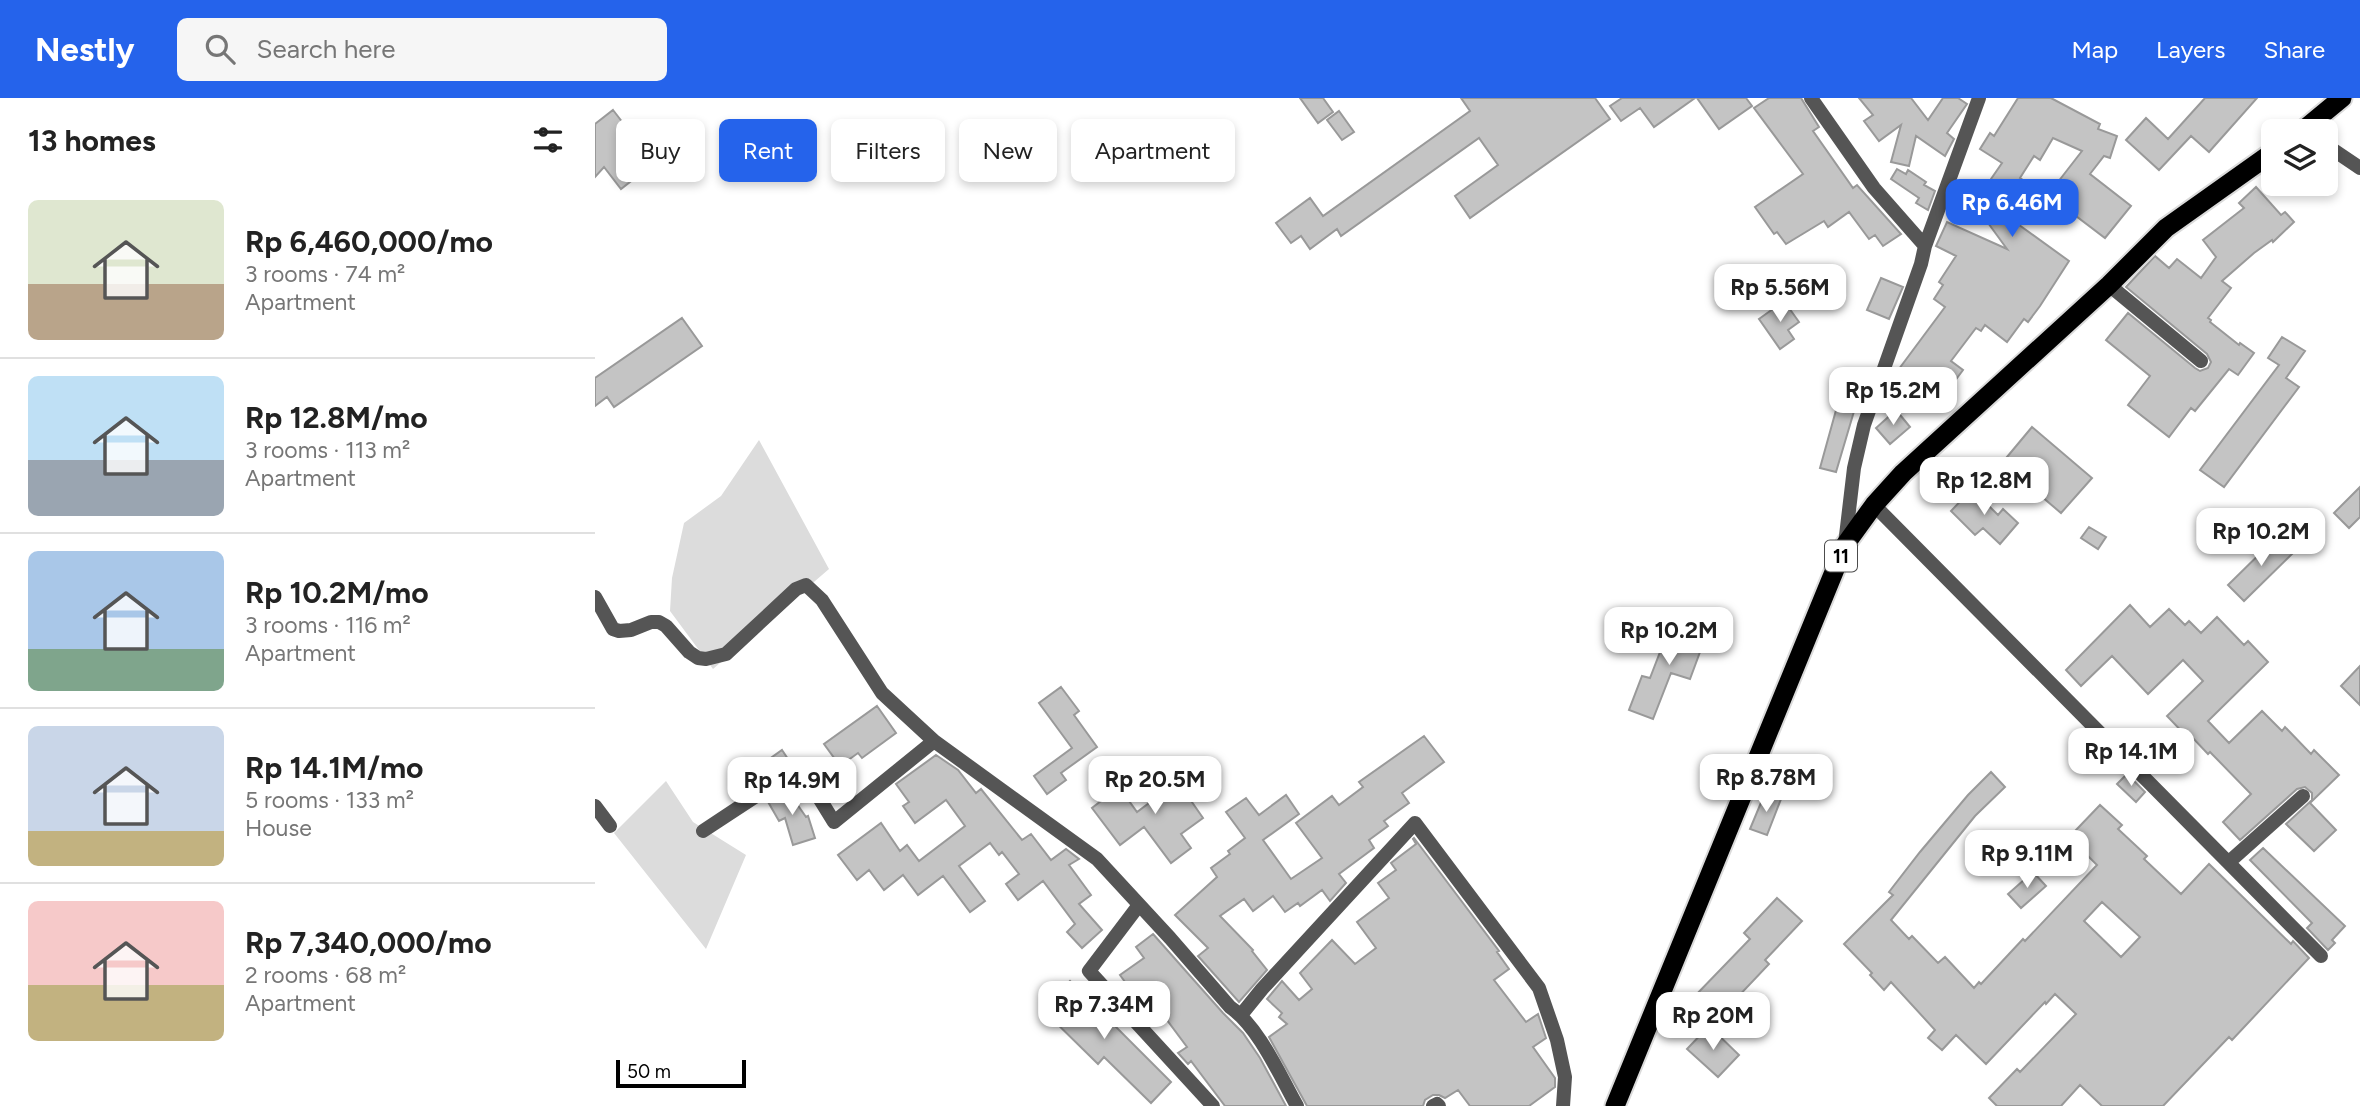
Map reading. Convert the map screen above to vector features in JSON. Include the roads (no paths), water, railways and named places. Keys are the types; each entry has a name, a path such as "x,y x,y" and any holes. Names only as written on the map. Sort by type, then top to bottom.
{"highway":[{"path":"2317,119 2341,98"},
{"name":"11","path":"1615,1106 1845,545 1874,505 1903,473 2109,285 2166,228 2261,161"}],"street":[{"path":"1811,98 1874,188 1925,246"},
{"path":"1845,545 1854,468 1864,425 1979,98"},
{"path":"2338,153 2360,168"},
{"path":"2109,285 2201,361"},
{"path":"1874,505 2321,956"},
{"path":"595,597 613,629 631,630 651,622 659,622 666,626 689,652 698,658 706,659 726,654 796,589 807,585 822,600 874,683 896,707 934,741 1097,859 1230,1007 1241,1015 1297,1106"},
{"path":"703,831 800,766 834,822 934,741"},
{"path":"2228,862 2303,796"},
{"path":"595,806 610,826"},
{"path":"1241,1015 1415,823 1539,988 1557,1040 1565,1077 1563,1106"},
{"path":"1139,905 1089,971 1213,1106"},
{"path":"1433,1106 1439,1106"}]}
